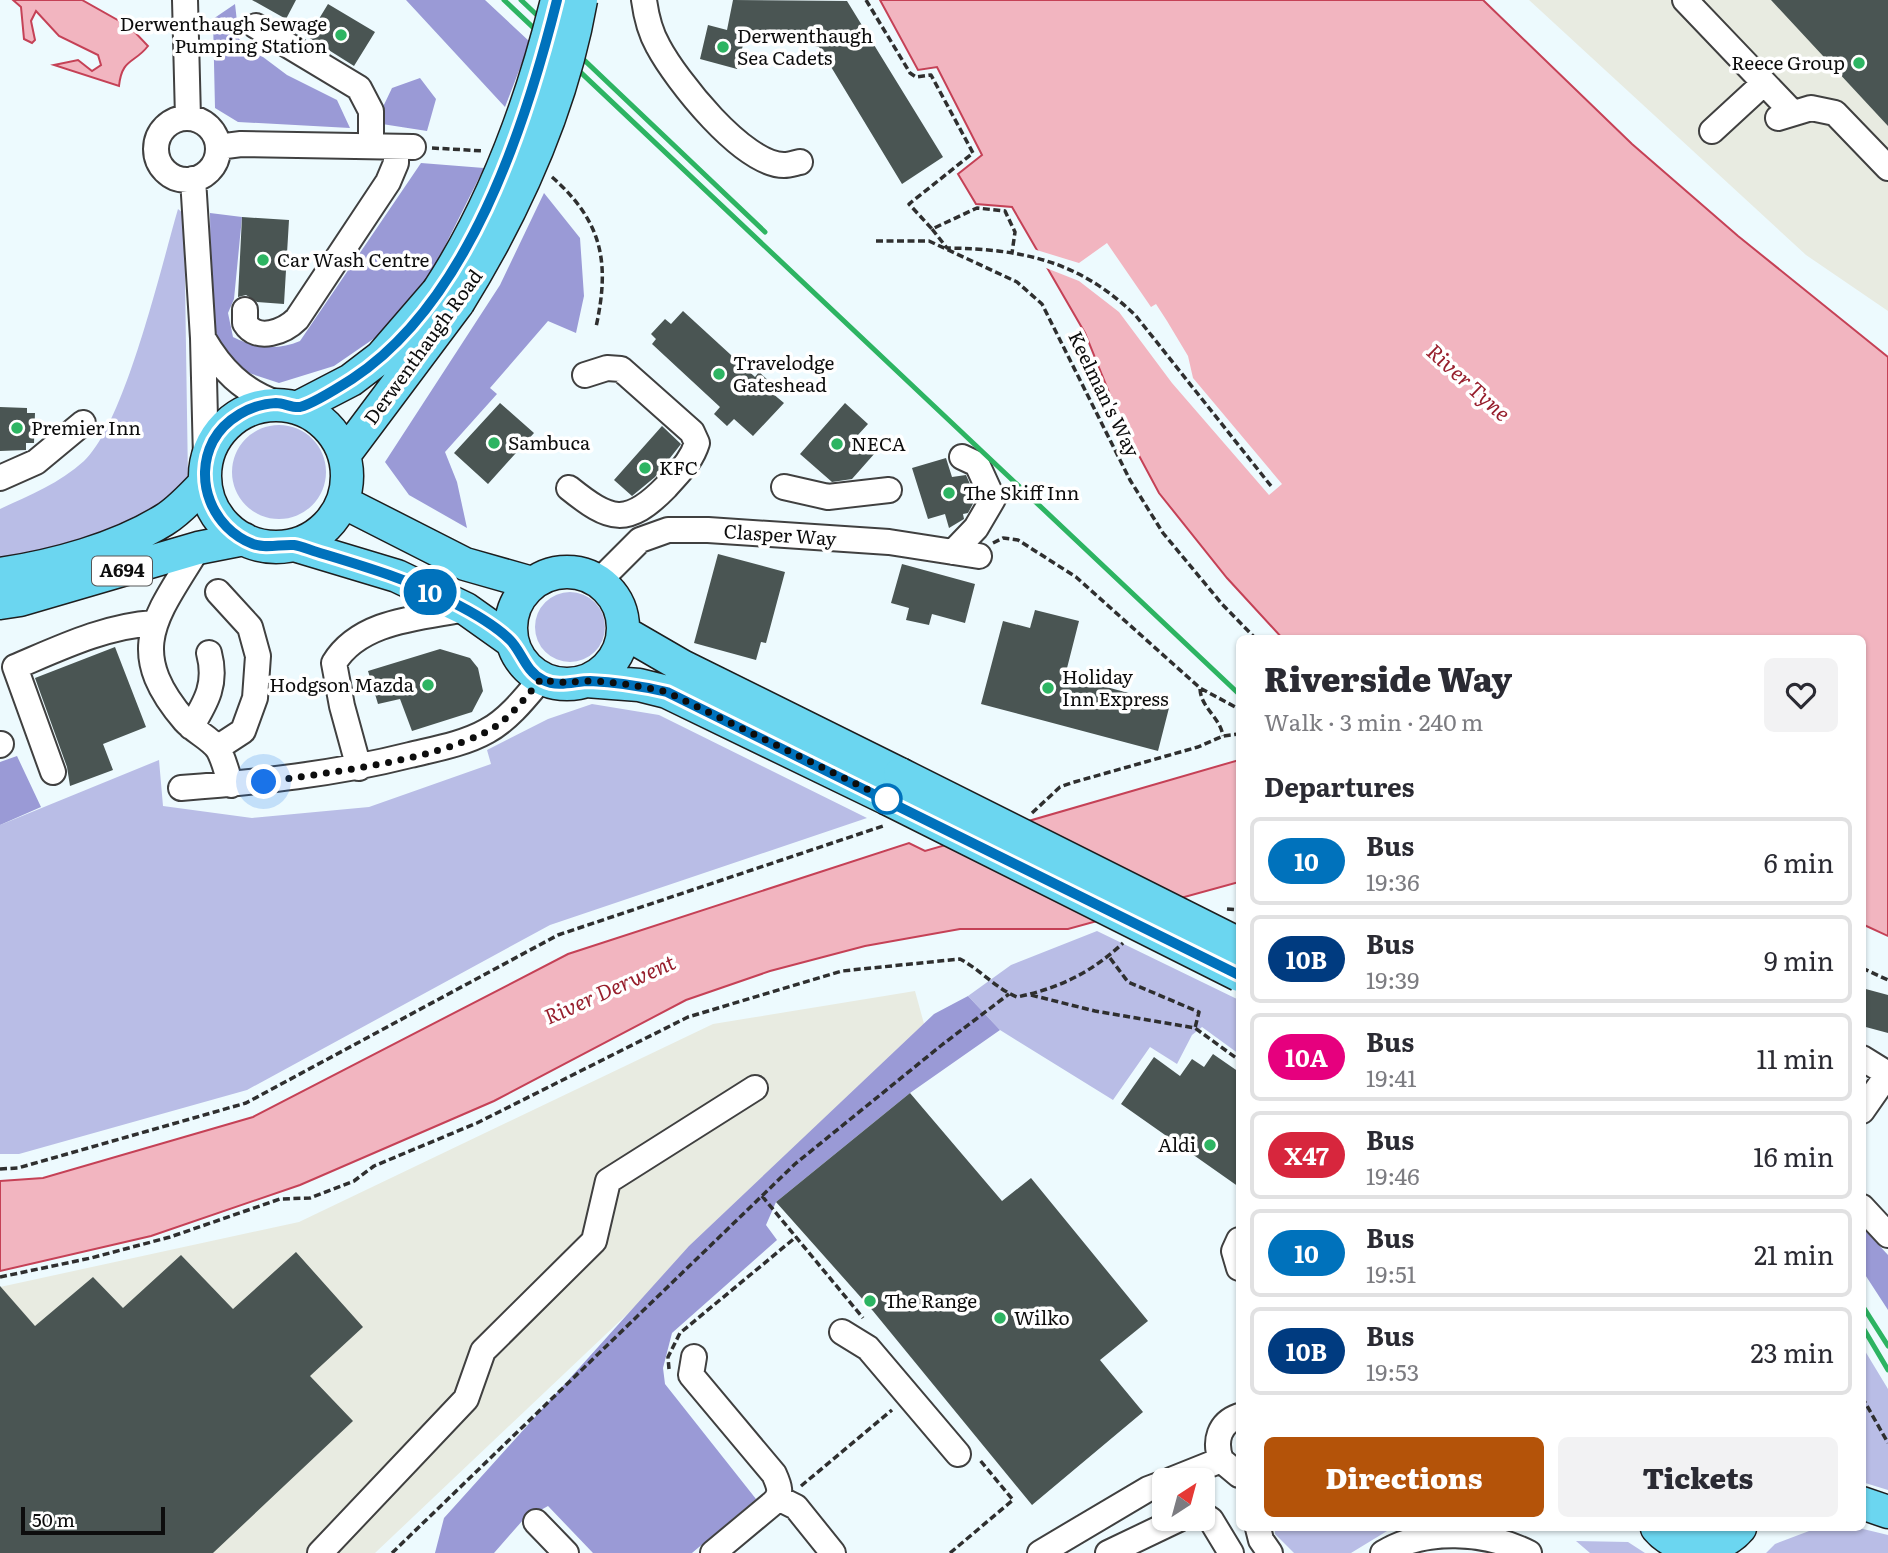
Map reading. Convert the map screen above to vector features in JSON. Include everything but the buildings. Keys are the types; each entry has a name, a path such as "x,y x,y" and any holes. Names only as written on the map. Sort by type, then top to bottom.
{"main road":[{"name":"A694","path":"0,574 46,564 113,544 165,520 205,472 214,439 230,419 252,407 288,405 351,380 448,297 470,237 504,165 530,97 557,0"},
{"name":"Derwenthaugh Road","path":"345,454 448,297 491,250 529,170 551,109 581,0"},
{"path":"288,405 332,434 345,454 348,469 343,502 330,523 311,539 294,545"},
{"name":"A694","path":"205,472 212,509 225,525 244,539 269,547 294,545"},
{"path":"343,502 466,564 532,583"},
{"name":"A694","path":"0,603 20,600 198,548 244,539"},
{"path":"294,545 397,576 466,609 511,641 520,659 541,679 567,684 586,681 639,685 667,692 892,799 1236,973"},
{"path":"511,641 512,619 518,598 532,583 550,574 571,572 599,581 619,604 625,633 619,652 606,670 586,681"},
{"path":"625,633 892,799 1236,943"},
{"path":"1668,1540 1684,1546 1705,1548 1737,1538"}],"street":[{"path":"186,0 188,118"},
{"path":"645,0 646,14 657,45 712,117 753,154 782,166 800,162"},
{"path":"1685,0 1763,84 1785,116 1811,108 1835,113 1888,168"},
{"path":"256,26 359,88 371,111 371,146"},
{"path":"1712,131 1763,84"},
{"path":"188,118 205,124 212,131 218,147 212,167 193,179 173,176 165,171 157,153 157,143 168,125 188,118"},
{"path":"218,147 241,144 404,147 388,182 297,319 280,332 255,332 246,323 245,310"},
{"path":"193,179 203,338 205,472"},
{"path":"203,338 217,363 242,386 288,405"},
{"path":"569,488 608,515 628,515 645,508 692,459 697,443 692,432 621,369 607,368 585,375"},
{"path":"0,478 36,461 83,423"},
{"path":"953,552 976,528 993,499 977,464 962,457"},
{"path":"784,486 828,497 889,491"},
{"name":"Clasper Way","path":"599,581 640,540 668,530 708,530 889,542 979,556"},
{"path":"198,548 155,620 149,641 161,690 191,727 218,748 231,785"},
{"path":"218,592 250,627 258,656 255,698 243,731 218,748"},
{"path":"359,768 342,706 334,663 344,647 361,635 408,620 466,609"},
{"path":"53,772 15,667 76,642 131,624 155,620"},
{"path":"191,727 211,692 214,671 209,653"},
{"path":"181,788 231,785 359,768 448,746 488,731 522,702 541,679"},
{"path":"1866,1060 1888,1074 1866,1105"},
{"path":"320,1553 466,1399 483,1351 594,1241 608,1181 755,1088"},
{"path":"1866,1211 1888,1236"},
{"path":"842,1332 868,1348 958,1454"},
{"path":"694,1357 691,1375 710,1402 774,1474 787,1502 833,1553"},
{"path":"1230,1468 1217,1441 1226,1423 1236,1418"},
{"path":"1040,1553 1152,1488"},
{"path":"712,1553 787,1502"},
{"path":"536,1522 566,1553"},
{"path":"1215,1527 1231,1553"},
{"path":"1108,1553 1153,1531"},
{"path":"1259,1531 1270,1553"},
{"path":"1383,1553 1401,1542 1442,1535 1529,1553"}],"path":[{"path":"866,0 910,73 916,77 931,75 973,153 909,204 947,248 1012,253 1074,270 1111,291 1136,316 1271,486"},
{"path":"932,229 977,208 1005,211 1015,232 1012,253"},
{"name":"Keelman's Way","path":"876,241 929,241 1017,282 1042,304 1130,480 1163,533 1252,635"},
{"path":"979,556 1003,538 1018,540 1076,577 1200,688 1236,707"},
{"path":"1200,688 1202,703 1222,728 1223,736"},
{"path":"1026,818 1060,788 1198,747 1223,736 1236,735"},
{"path":"0,1169 18,1168 246,1103 558,935 892,799"},
{"path":"1217,909 1236,910"},
{"path":"0,1277 91,1258 170,1237 280,1199 310,1198 354,1181 374,1166 477,1123 688,1017 790,985 842,971 960,958 1017,997 1088,973 1110,958 1128,938"},
{"path":"1110,958 1128,982 1199,1012 1195,1028"},
{"path":"1866,970 1888,980"},
{"path":"392,1553 794,1164 1009,994"},
{"path":"1029,995 1095,1011 1195,1028 1236,1058"},
{"path":"669,1374 668,1357 680,1333 796,1237 762,1196"},
{"path":"787,1502 800,1487 909,1396"},
{"path":"1866,1404 1888,1443"}],"shaded area":[{"path":"406,0 485,0 530,42 505,107"},
{"path":"1529,0 1888,0 1888,311 1806,255"},
{"path":"235,4 239,39 287,75 337,100 350,128 238,122 215,108 213,19"},
{"path":"420,78 436,99 427,131 382,124 381,111 392,88"},
{"path":"421,163 484,168 432,272 382,333 334,366 279,383 243,371 219,344 211,314 210,213 242,217 234,299 228,313 233,337 266,347 283,346 300,341"},
{"path":"544,193 580,238 584,296 576,333 548,321 490,388 497,394 445,452 457,482 467,528 409,495 385,462 500,285"},
{"path":"178,209 184,214 188,479 168,504 128,525 0,562 0,509 44,488 75,469 99,442 114,414 152,304"},
{"path":"279,425 297,429 312,439 322,454 326,472 322,490 312,505 297,515 279,519 261,515 246,505 236,490 232,472 236,454 246,439 261,429"},
{"path":"570,592 595,602 605,627 595,652 570,662 545,652 535,627 545,602"},
{"path":"592,704 659,715 867,818 550,925 247,1090 19,1154 0,1154 0,825 159,760 163,806 252,818 369,807 491,764 487,750 548,719"},
{"path":"17,756 41,807 0,825 0,762"},
{"path":"1097,931 1236,999 1236,1052 1202,1027 1192,1035 1177,1064 1150,1047 1113,1100 1000,1030 968,996 1011,965"},
{"path":"915,991 926,1031 375,1553 0,1553 0,1287 299,1222 713,1024"},
{"path":"968,996 1000,1030 910,1093 776,1202 766,1225 777,1240 672,1333 663,1368 665,1384 756,1499 692,1553 593,1553 548,1506 523,1520 494,1553 435,1553 444,1518 689,1246 934,1014"},
{"path":"1866,1231 1888,1255 1888,1310 1866,1276"},
{"path":"1866,1353 1888,1389 1888,1490 1866,1483"},
{"path":"1866,1530 1888,1535 1888,1553 1766,1553 1775,1544 1809,1531"},
{"path":"1275,1531 1387,1531 1351,1553 1294,1553"},
{"path":"1576,1541 1628,1542 1645,1553 1590,1553"}],"water":[{"path":"13,0 82,0 130,27 148,46 123,70 119,86 54,65 78,60 92,71 101,65 98,55 59,36 36,11 31,21 35,40 32,43 24,39 21,7"},
{"name":"River Tyne","path":"880,0 1483,0 1632,144 1738,236 1888,357 1888,936 1866,926 1866,635 1279,635 1227,578 1159,493 1121,422 1085,333 1012,207 976,204 958,174 982,155 937,67 918,70"},
{"name":"River Derwent","path":"1236,761 1236,883 1068,929 960,929 865,946 770,971 686,1000 494,1101 300,1185 151,1236 0,1271 0,1181 43,1178 253,1117 568,954 909,843 925,851"}],"pier":[{"path":"1107,243 1151,307 1156,304 1167,321 1188,356 1193,378 1282,484 1269,495 1172,383 1119,312 1079,281 1041,266 1030,248 1079,263"}],"railway":[{"path":"504,0 1236,691"},
{"path":"521,0 765,232"},
{"path":"1866,1311 1888,1346"},
{"path":"1866,1333 1888,1370"}],"bus line":[{"name":"10","path":"557,0 530,97 504,165 470,237 438,291 400,339 351,380 299,407 277,403 252,407 230,419 214,439 206,459 205,484 212,509 225,525 254,544 269,547 294,545 397,576 466,609 511,641 520,659 541,679 567,684 586,681 639,685 667,692 886,798 1236,973"}],"place":[{"name":"Derwenthaugh Sewage Pumping Station","path":"341,35"},
{"name":"Derwenthaugh Sea Cadets","path":"723,47"},
{"name":"Reece Group","path":"1859,63"},
{"name":"Car Wash Centre","path":"263,260"},
{"name":"Travelodge Gateshead","path":"719,374"},
{"name":"Premier Inn","path":"17,428"},
{"name":"Sambuca","path":"494,443"},
{"name":"NECA","path":"837,444"},
{"name":"KFC","path":"645,468"},
{"name":"The Skiff Inn","path":"949,493"},
{"name":"Hodgson Mazda","path":"428,685"},
{"name":"Holiday Inn Express","path":"1048,688"},
{"name":"Aldi","path":"1210,1145"},
{"name":"The Range","path":"870,1301"},
{"name":"Wilko","path":"1000,1318"}],"route":[{"path":"264,782 359,768 448,746 488,731 522,702 541,679 567,684 586,681 639,685 667,692 887,799"}]}
